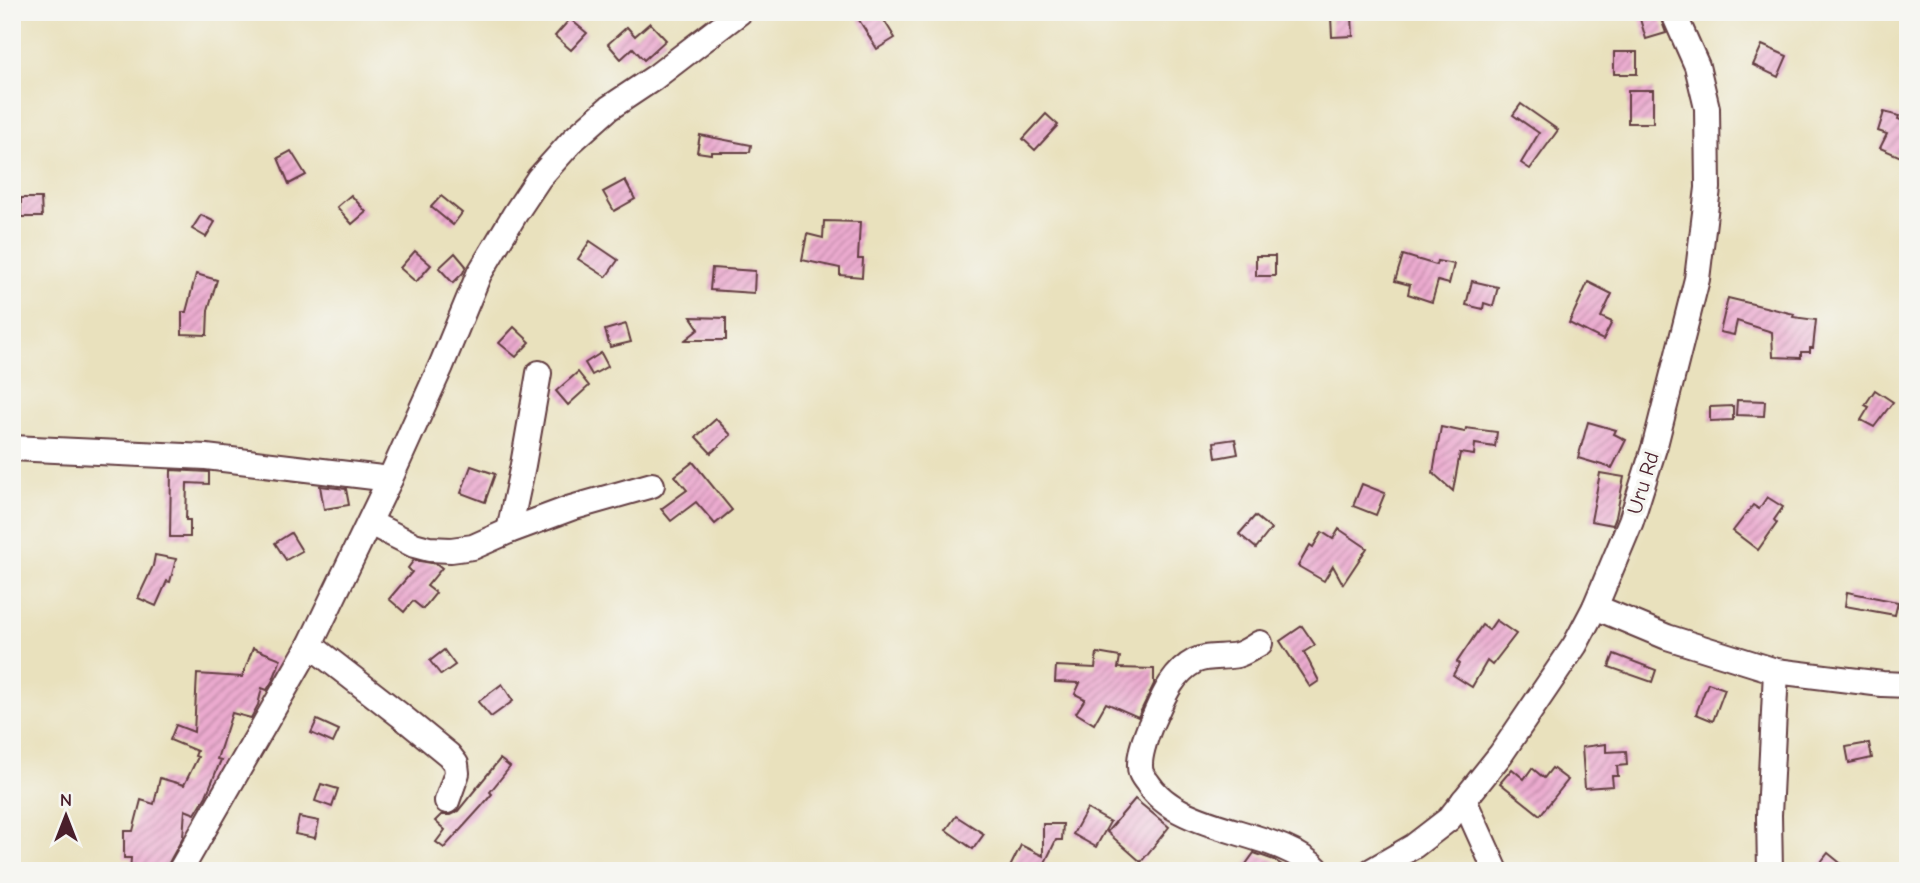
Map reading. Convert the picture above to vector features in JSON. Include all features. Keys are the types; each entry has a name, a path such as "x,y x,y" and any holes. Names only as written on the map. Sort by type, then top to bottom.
{"street":[{"path":"180,871 310,645 390,479 441,366 478,274 514,214 539,178 573,140 609,108 654,78 740,12"},
{"name":"Uru Rd","path":"1371,871 1414,846 1449,818 1501,754 1575,645 1595,607 1632,520 1658,432 1697,279 1708,188 1707,108 1697,66 1673,12"},
{"path":"509,531 539,373"},
{"path":"12,448 206,457 390,479"},
{"path":"370,523 414,545 451,550 473,547 571,508 652,485"},
{"path":"1595,607 1667,638 1776,671 1908,685"},
{"path":"1261,643 1239,655 1196,660 1181,671 1165,692 1146,737 1141,774 1152,791 1178,809 1213,825 1282,847 1306,858 1320,871"},
{"path":"310,645 449,755 456,764 457,773 447,801"},
{"path":"1770,871 1769,815 1776,671"},
{"path":"1464,800 1496,871"}],"building":[{"path":"854,12 879,12 895,38 877,49"},
{"path":"1659,14 1666,33 1646,39 1640,19"},
{"path":"1352,15 1353,36 1332,37 1331,17"},
{"path":"570,19 587,33 571,50 555,36"},
{"path":"650,23 666,40 644,60 633,48 621,59 608,44 627,27 635,36"},
{"path":"1762,45 1787,56 1778,77 1753,65"},
{"path":"1614,52 1637,52 1637,74 1614,74"},
{"path":"1628,90 1653,90 1653,123 1628,123"},
{"path":"1521,104 1558,130 1530,169 1521,163 1539,133 1513,115"},
{"path":"1884,112 1899,116 1898,119 1908,123 1908,143 1901,157 1880,148 1887,134 1878,131"},
{"path":"1046,114 1058,125 1035,150 1023,139"},
{"path":"700,135 751,145 750,152 697,152"},
{"path":"291,151 306,175 289,184 278,158"},
{"path":"625,180 635,199 614,211 603,192"},
{"path":"351,195 366,212 352,224 337,207"},
{"path":"441,196 462,213 453,225 431,207"},
{"path":"21,198 41,198 42,217 21,217"},
{"path":"201,215 215,222 206,237 192,229"},
{"path":"824,221 860,222 858,259 863,259 862,277 840,275 840,268 802,260 807,234 823,238"},
{"path":"590,241 618,260 606,277 578,259"},
{"path":"415,251 431,265 416,282 400,268"},
{"path":"455,253 466,266 453,283 439,268"},
{"path":"1403,255 1436,265 1437,261 1454,264 1449,284 1438,281 1432,302 1408,294 1410,285 1395,281"},
{"path":"1256,256 1275,256 1275,276 1256,276"},
{"path":"712,268 755,271 754,293 710,290"},
{"path":"196,274 217,280 208,310 207,335 182,334 182,312 186,312"},
{"path":"1472,281 1498,287 1493,306 1484,303 1483,309 1466,305"},
{"path":"1588,282 1612,294 1601,317 1612,322 1603,340 1569,323"},
{"path":"1728,298 1794,314 1793,317 1816,320 1813,348 1810,348 1810,352 1801,352 1801,358 1773,357 1772,332 1737,321 1734,335 1720,332"},
{"path":"691,317 726,318 726,340 685,340 699,329"},
{"path":"626,324 631,342 610,347 605,330"},
{"path":"514,327 530,342 516,357 499,343"},
{"path":"601,353 608,366 592,375 585,363"},
{"path":"578,372 589,386 568,405 556,391"},
{"path":"1875,390 1893,402 1874,427 1861,420 1869,407 1865,405"},
{"path":"1737,400 1765,401 1764,416 1736,415"},
{"path":"1733,406 1733,420 1710,421 1710,407"},
{"path":"716,419 731,435 711,453 696,437"},
{"path":"1588,422 1616,430 1614,434 1626,440 1612,468 1578,458"},
{"path":"1441,427 1465,432 1466,428 1497,432 1495,447 1475,444 1474,455 1460,453 1453,491 1433,473"},
{"path":"1235,439 1238,454 1216,458 1214,442"},
{"path":"693,462 732,510 715,524 696,502 671,521 661,509 687,490 675,476"},
{"path":"471,466 495,474 485,502 461,493"},
{"path":"171,470 209,472 209,484 187,483 186,520 190,520 190,537 170,537"},
{"path":"1600,473 1624,477 1613,525 1591,521"},
{"path":"1362,484 1385,493 1376,515 1353,506"},
{"path":"320,486 346,489 349,505 324,509"},
{"path":"1767,497 1783,507 1774,520 1777,523 1758,550 1733,531 1753,505 1759,509"},
{"path":"1255,516 1271,529 1256,548 1239,534"},
{"path":"1339,529 1367,548 1343,584 1333,566 1324,581 1298,566 1310,545 1313,547 1322,532 1333,539"},
{"path":"291,533 302,551 286,560 275,543"},
{"path":"155,555 176,559 170,582 167,581 156,606 138,598 153,566"},
{"path":"414,560 437,564 442,568 427,586 436,593 423,609 413,601 404,612 389,599 412,572 408,568"},
{"path":"1847,592 1898,602 1895,615 1845,606"},
{"path":"1496,620 1516,634 1492,665 1487,661 1472,687 1453,675 1459,664 1457,662 1482,625 1489,630"},
{"path":"1302,626 1315,645 1304,652 1319,681 1310,687 1280,641"},
{"path":"253,648 281,659 273,680 267,690 262,688 251,718 232,713 217,759 221,760 206,796 195,814 185,810 183,837 165,870 130,871 131,858 124,858 124,831 133,831 141,800 154,804 160,778 184,785 198,757 195,756 197,751 170,740 176,725 194,732 197,674 242,677"},
{"path":"444,650 455,665 441,675 430,661"},
{"path":"1097,653 1120,657 1118,668 1154,669 1154,684 1138,717 1106,703 1094,724 1076,713 1085,699 1075,694 1080,683 1055,682 1056,666 1095,668"},
{"path":"1614,654 1656,670 1652,682 1609,667"},
{"path":"1708,683 1725,689 1713,721 1696,714"},
{"path":"502,684 513,701 491,717 478,702"},
{"path":"317,720 339,730 333,743 311,733"},
{"path":"1869,743 1872,758 1849,763 1846,747"},
{"path":"1606,744 1606,752 1626,751 1627,765 1617,766 1618,776 1612,776 1613,786 1585,788 1582,747"},
{"path":"500,759 510,767 490,792 492,794 444,848 436,842 445,830 435,821 441,815 458,811"},
{"path":"1532,768 1544,778 1552,768 1568,780 1540,815 1500,783 1512,769 1524,779"},
{"path":"321,784 338,789 332,807 315,801"},
{"path":"1135,799 1169,827 1141,862 1107,832"},
{"path":"1087,809 1110,822 1096,847 1073,834"},
{"path":"956,816 984,834 973,849 946,830"},
{"path":"299,817 319,821 315,838 295,834"},
{"path":"1043,824 1063,824 1062,840 1056,840 1041,871 1019,871 1010,867 1021,845 1043,856"},
{"path":"1254,853 1274,860 1291,871 1241,871"},
{"path":"1828,853 1850,871 1814,871"}]}
